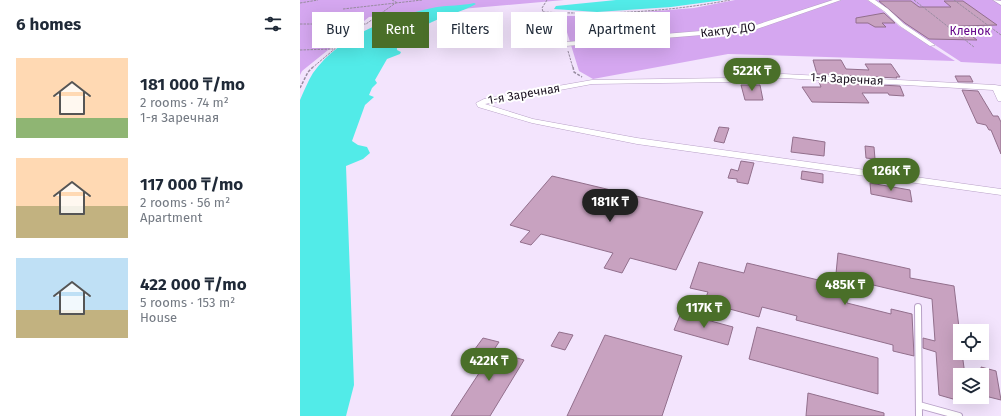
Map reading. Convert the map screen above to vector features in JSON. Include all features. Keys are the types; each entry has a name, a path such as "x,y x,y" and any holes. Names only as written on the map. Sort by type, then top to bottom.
{"street":[{"name":"Кактус ДО","path":"567,44 751,29 838,0"},
{"path":"871,0 886,10 902,25 932,45"},
{"path":"996,0 1001,3"},
{"name":"1-я Заречная","path":"998,88 783,76 731,80 592,82 484,101 480,104 532,121 637,141 1001,192"},
{"path":"998,88 1001,99"}],"lane":[{"path":"918,307 919,416"},
{"path":"919,405 959,416"}],"path":[{"path":"300,2 318,0"},
{"path":"392,0 397,2"},
{"path":"343,9 422,0"},
{"path":"567,13 593,14 693,7 730,0"},
{"path":"914,0 974,47"},
{"path":"954,0 1001,35"},
{"path":"364,25 397,2"},
{"path":"300,24 312,24"},
{"path":"300,50 334,49"},
{"path":"300,88 308,72 334,49"}],"green space":[{"path":"300,0 564,0 426,12 372,12 372,17 364,21 364,12 312,12 312,48 331,48 302,71 300,75"},
{"path":"735,0 867,0 882,10 899,26 955,61 728,54 593,79 579,71 567,32 567,16 575,16 575,48 670,48 670,12 644,12 694,8"},
{"name":"Кленок","path":"874,0 1001,0 1001,64 961,62 903,24 885,7"}],"shaded area":[{"path":"616,0 723,0 671,7 597,12 554,9 556,6"},
{"path":"476,4 457,12 437,12 437,20 429,24 429,12 417,12 437,7"},
{"path":"372,28 372,48 397,48 397,50 401,52 400,54 387,59 375,80 377,83 372,88 369,95 374,97 365,105 352,141 358,145 367,147 370,153 363,159 346,166 354,385 346,416 300,416 300,100 313,73 325,59 338,48 364,48 364,32"}],"building":[{"path":"879,1 911,1 919,7 951,7 944,1 963,1 997,25 959,26 977,40 929,39 905,23"},
{"path":"884,13 895,23 882,23 886,27 875,27 868,23 856,23 856,18"},
{"path":"813,60 841,60 846,69 869,70 865,64 891,64 900,77 817,74"},
{"path":"955,76 970,76 973,82 958,82"},
{"path":"819,82 900,86 904,96 889,95 888,93 862,93 869,103 812,102 802,87 821,87"},
{"path":"741,85 760,85 763,100 745,100"},
{"path":"962,90 978,91 993,116 998,116 1001,122 1001,154 991,130 989,130 986,125 977,123"},
{"path":"719,127 729,128 724,143 714,141"},
{"path":"793,137 825,142 824,156 791,152"},
{"path":"865,146 874,147 875,159 866,158"},
{"path":"741,161 754,163 748,184 737,182 737,179 728,178 731,169 738,171"},
{"path":"802,171 823,174 823,183 801,179"},
{"path":"552,176 703,212 676,270 630,258 622,273 604,268 613,253 541,234 531,245 520,242 530,231 510,225"},
{"path":"870,183 910,190 912,202 871,194"},
{"path":"838,253 910,269 910,278 954,286 959,324 953,324 953,360 963,360 964,368 953,368 953,399 939,395 936,352 923,348 923,338 935,341 932,299 848,279 847,303 891,314 891,309 912,314 914,356 893,351 893,345 796,320 797,316 762,307 759,317 704,302 708,292 690,288 699,262 744,273 747,263 835,284"},
{"path":"681,313 733,327 728,345 674,330"},
{"path":"757,327 878,358 878,394 749,359"},
{"path":"559,332 573,335 565,350 551,346"},
{"path":"605,335 682,356 662,416 567,416"},
{"path":"483,338 499,342 493,351 524,360 490,416 451,416 489,358 472,353"},
{"path":"989,369 996,371 1001,400 989,397"},
{"path":"808,393 884,413 884,416 806,416"}]}
